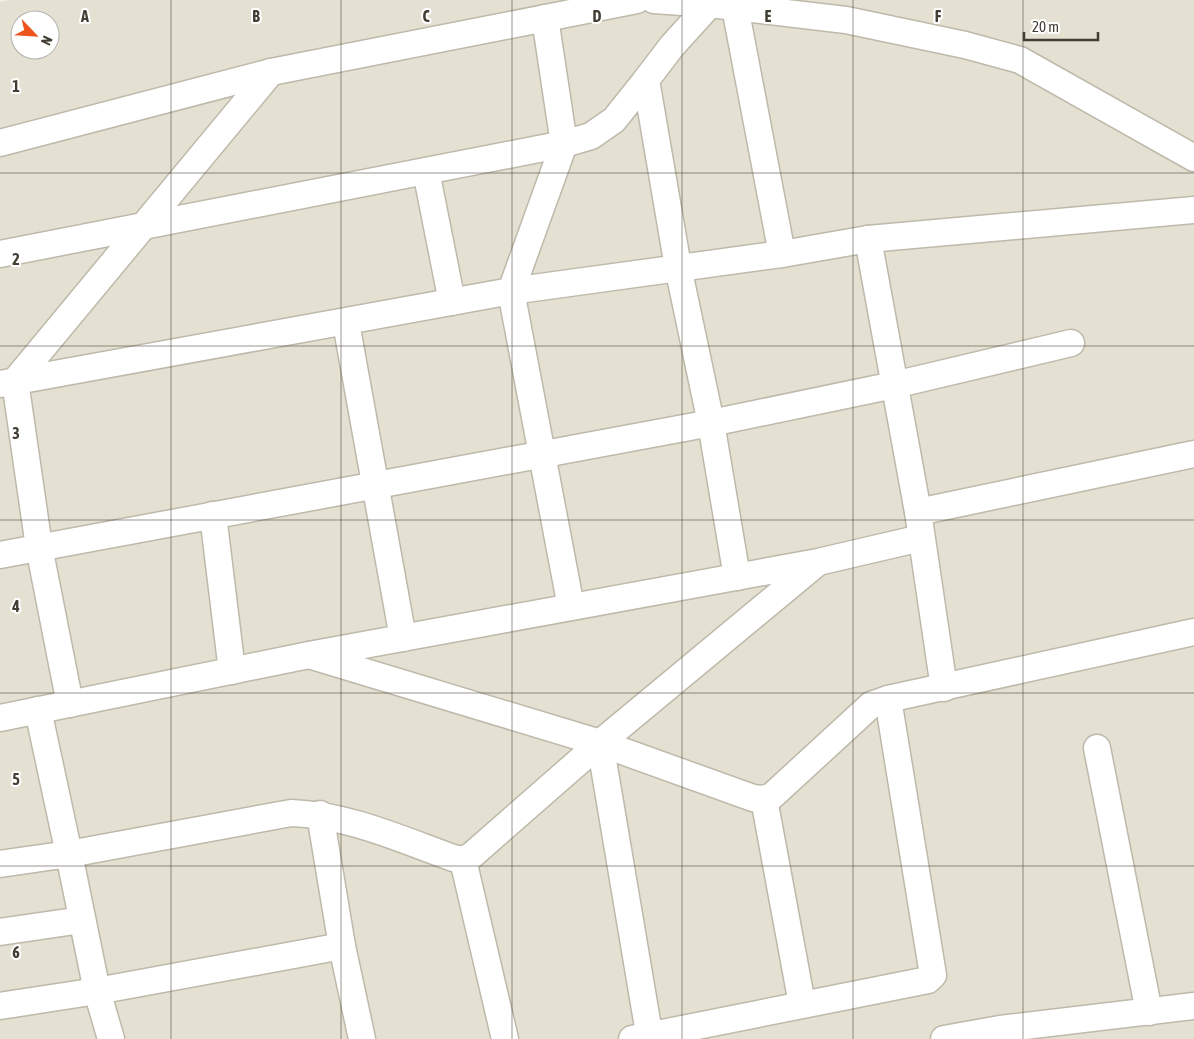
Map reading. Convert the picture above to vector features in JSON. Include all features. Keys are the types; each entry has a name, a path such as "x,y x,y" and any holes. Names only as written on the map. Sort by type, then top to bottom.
{"street":[{"path":"0,143 271,72 637,0"},
{"path":"654,0 723,5 846,20 964,45 1020,60 1194,158"},
{"path":"0,254 564,144 591,136 614,120 672,46 723,5"},
{"path":"723,5 782,254"},
{"path":"545,18 564,144 511,291 571,608"},
{"path":"8,382 146,225 271,72"},
{"path":"646,80 678,267 711,423 736,577"},
{"path":"426,171 452,302"},
{"path":"8,382 511,291 782,254 868,240 1194,210"},
{"path":"868,240 918,512 944,688"},
{"path":"346,322 403,638"},
{"path":"0,555 711,423 894,385 1071,343"},
{"path":"8,382 70,704"},
{"path":"918,512 1194,454"},
{"path":"213,516 232,671"},
{"path":"0,718 309,655 818,562 921,538"},
{"path":"0,864 69,854 291,813 320,814 463,860 471,856 600,743 818,562"},
{"path":"309,655 600,743 753,798 764,799 772,796 871,705 888,699 1194,632"},
{"path":"600,743 644,1038 802,1004 928,980 933,975 888,699"},
{"path":"38,710 97,992 110,1039"},
{"path":"1097,748 1149,1012"},
{"path":"764,799 802,1004"},
{"path":"320,814 342,946 362,1039"},
{"path":"463,860 505,1039"},
{"path":"0,932 82,920"},
{"path":"0,1006 97,992 342,946"},
{"path":"944,1039 1000,1028 1194,1009"}],"shaded area":[{"path":"10,0 1194,0 1194,1039 0,1039 0,2"}]}
